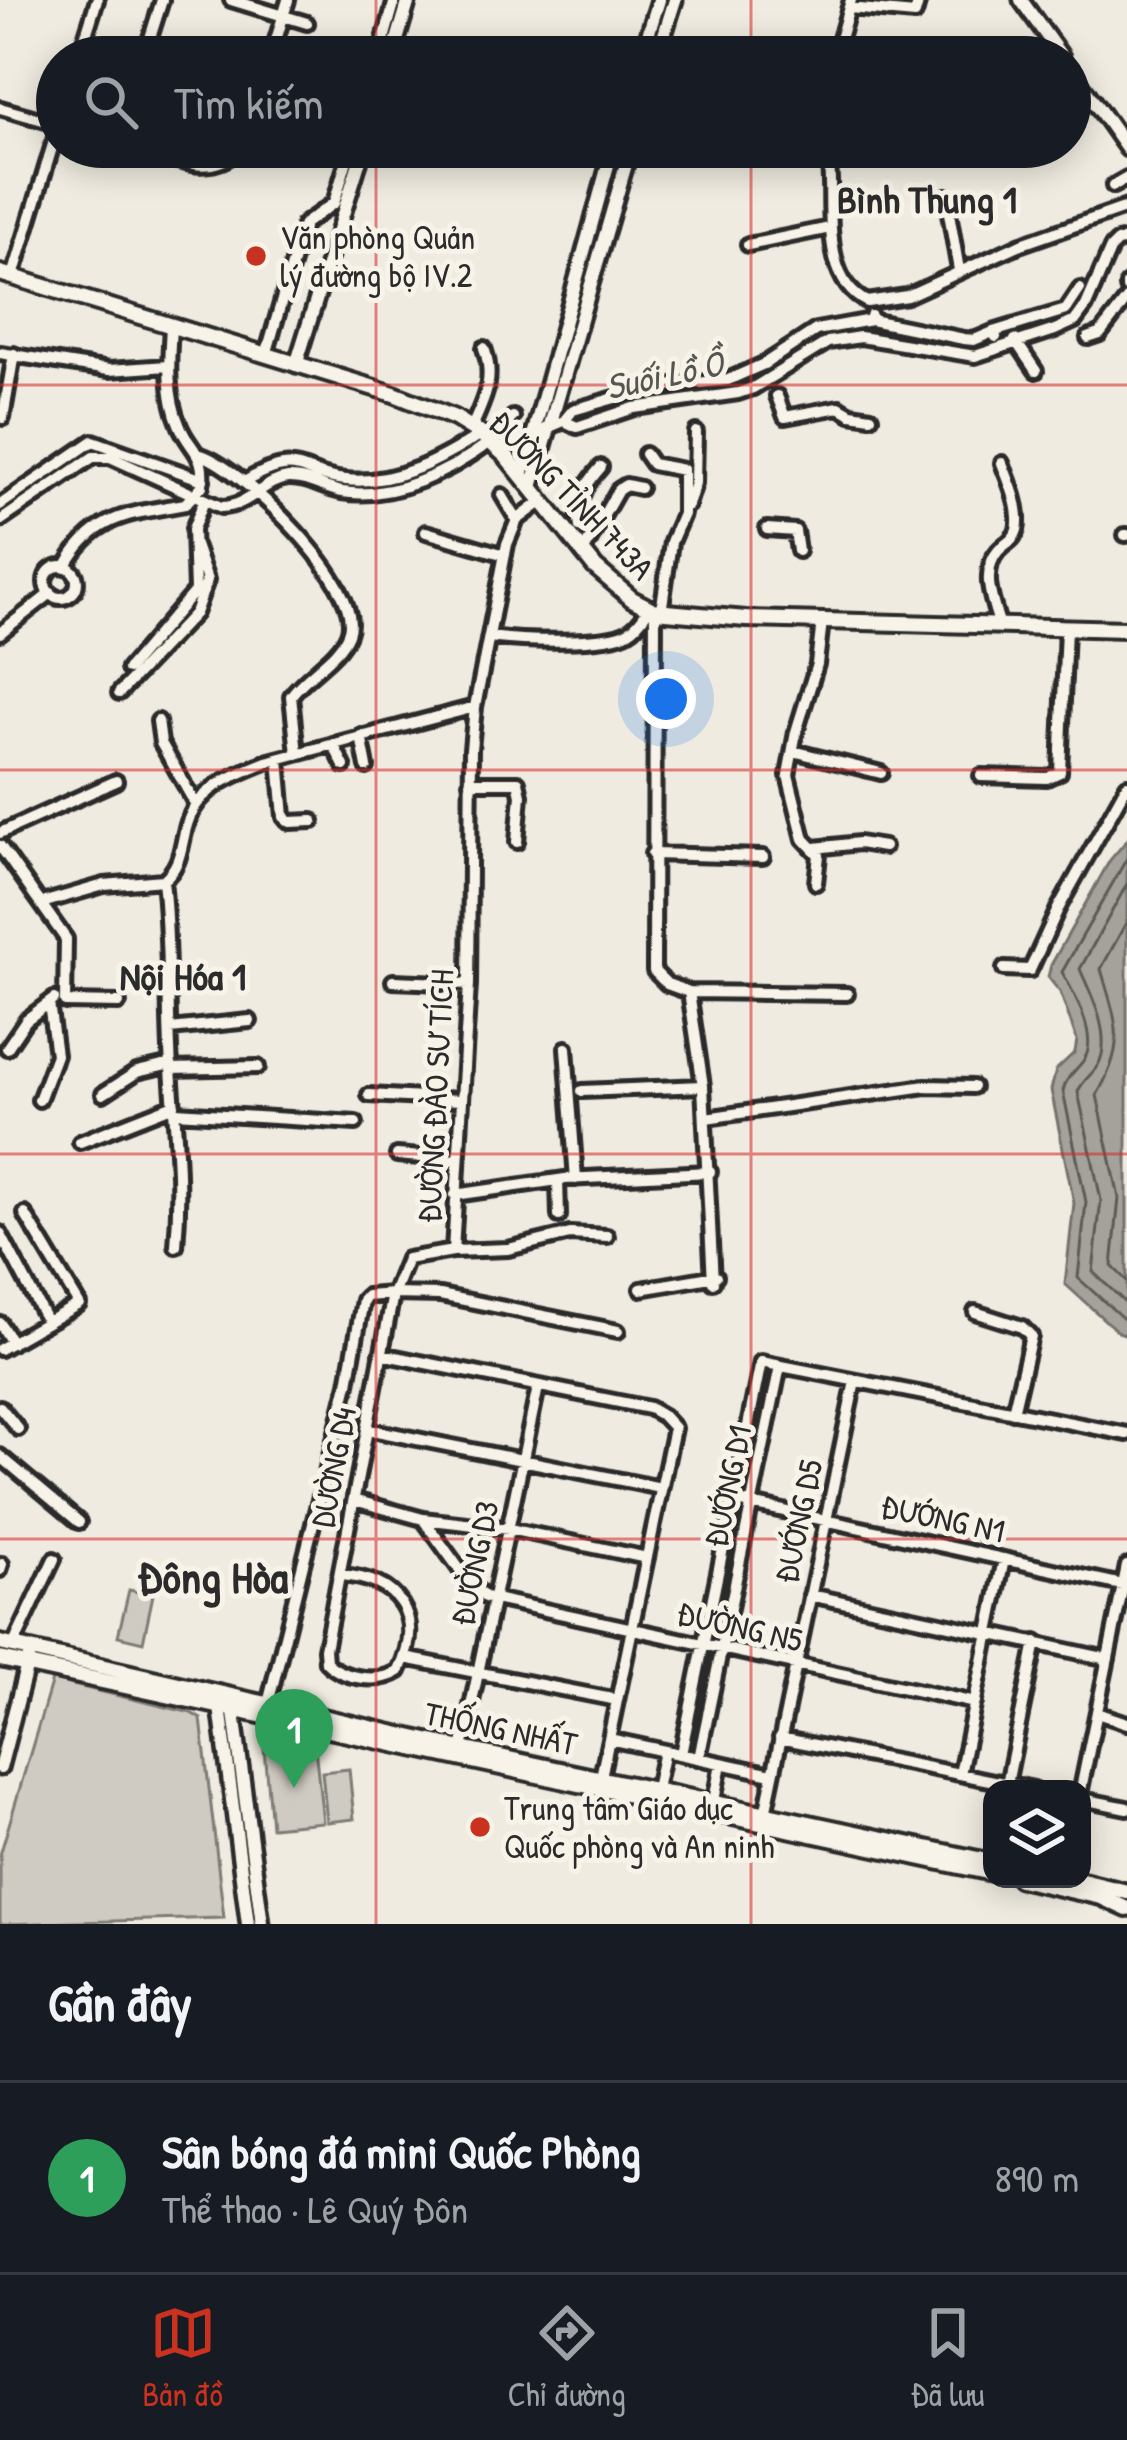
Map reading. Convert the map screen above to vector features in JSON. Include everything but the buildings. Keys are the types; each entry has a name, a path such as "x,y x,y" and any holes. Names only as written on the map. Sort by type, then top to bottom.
{"main road":[{"name":"ĐƯỜNG TỈNH 743A","path":"6,274 394,394 486,438 614,584 655,611 822,621 1127,629"},
{"name":"THỐNG NHẤT","path":"6,1644 28,1658"},
{"name":"THỐNG NHẤT","path":"0,1660 28,1658 983,1871"},
{"name":"THỐNG NHẤT","path":"226,1702 268,1703 461,1755"},
{"name":"THỐNG NHẤT","path":"600,1783 656,1789 714,1801 764,1819 983,1860"},
{"path":"1091,1883 1127,1892"},
{"path":"1060,1888 1101,1897 1127,1910"}],"street":[{"path":"86,36 97,0"},
{"path":"150,36 161,0"},
{"path":"231,0 307,23"},
{"path":"277,36 288,0"},
{"path":"385,36 395,0"},
{"path":"399,36 410,0"},
{"path":"648,36 659,0"},
{"path":"664,36 675,0"},
{"path":"842,36 850,4 915,14 920,0"},
{"path":"1021,0 1047,36"},
{"path":"1091,97 1121,131 1127,149"},
{"path":"0,108 36,121"},
{"path":"6,274 43,168"},
{"path":"266,355 304,224 334,203 345,168"},
{"path":"296,364 357,168"},
{"path":"551,425 609,168"},
{"path":"527,481 551,425 625,168"},
{"path":"828,168 830,228 844,281 867,302 908,296 959,270 1127,208"},
{"path":"1113,186 1127,178"},
{"path":"946,196 959,270"},
{"path":"748,245 830,228"},
{"path":"996,337 1015,340 1075,321 1086,307 1111,248 1127,240"},
{"path":"551,425 573,410 653,387 728,380 764,364 816,330 872,320 964,339 996,337 1066,310 1080,289"},
{"path":"1088,338 1100,334 1127,299"},
{"path":"867,302 872,320"},
{"path":"128,669 195,591 201,455 176,417 168,366 171,327"},
{"path":"0,505 93,441 200,491 221,507 238,507 253,487 280,479 315,475 343,480 400,474 486,438 551,425 577,427 634,408 738,393 828,342 860,337 975,356 996,337"},
{"path":"1015,340 1036,371"},
{"path":"484,348 490,367 486,438"},
{"path":"0,353 109,370 168,366"},
{"path":"3,418 14,354"},
{"path":"777,396 785,417 839,406 850,414 871,416"},
{"path":"486,438 513,417"},
{"path":"696,432 684,508 655,611 654,971 667,985 689,992 848,994"},
{"path":"646,454 652,464 689,468"},
{"path":"201,455 217,460 253,487 337,580 350,619 348,635 291,696 297,754"},
{"path":"0,521 93,457 102,456 200,491"},
{"path":"1000,626 989,576 992,561 1014,537 1018,524 1002,463"},
{"path":"593,534 580,527 578,506 586,484 601,467"},
{"path":"583,552 622,486 640,488"},
{"path":"65,567 76,548 118,517 130,511 185,504 200,491"},
{"path":"502,495 517,520 542,502"},
{"name":"ĐƯỜNG ĐÀO SƯ TÍCH","path":"268,1703 348,1384 363,1300 393,1294 407,1258 453,1250 469,984 475,707 505,555 517,520"},
{"path":"767,529 795,531 798,551"},
{"path":"426,532 505,555"},
{"path":"118,693 195,613 207,580 194,542"},
{"path":"65,567 76,575 75,590 62,598 51,593 46,576 53,568 65,567"},
{"path":"0,633 51,593"},
{"path":"490,637 535,640 620,635 655,611"},
{"path":"816,883 820,862 805,839 788,775 817,664 822,621"},
{"path":"981,776 1047,778 1060,772 1066,628"},
{"path":"42,903 104,885 163,880 177,865 196,805 224,782 279,759 475,707"},
{"path":"158,721 161,743 196,805"},
{"path":"361,736 367,767"},
{"path":"333,744 344,766"},
{"path":"793,751 881,773"},
{"path":"279,759 284,817 290,822 313,821"},
{"path":"0,832 116,781"},
{"path":"470,782 518,782 517,842"},
{"path":"1004,969 1030,970 1109,811 1127,785"},
{"path":"815,848 859,843 884,847"},
{"path":"0,846 66,940 64,992 68,1003 119,1003"},
{"path":"652,854 763,857"},
{"path":"163,880 180,1156 176,1246"},
{"path":"393,981 469,984"},
{"path":"7,1048 26,1020 64,992"},
{"path":"641,1289 714,1279 706,1118 689,992"},
{"path":"39,1100 56,1055 49,1003"},
{"path":"170,1029 250,1022"},
{"path":"566,1048 576,1179"},
{"path":"103,1094 137,1072 171,1066 258,1067"},
{"path":"582,1090 703,1086"},
{"path":"706,1118 926,1086 973,1087"},
{"path":"369,1095 460,1100"},
{"path":"80,1142 175,1108 356,1123"},
{"path":"397,1155 456,1160"},
{"path":"455,1195 576,1179 710,1172"},
{"path":"557,1181 560,1216"},
{"path":"0,1349 79,1304 25,1214"},
{"path":"453,1250 508,1249 570,1234 607,1237"},
{"path":"2,1239 45,1318"},
{"path":"393,1294 440,1295 618,1331"},
{"name":"DƯỜNG D4","path":"393,1294 326,1662 351,1676 387,1679 399,1671 405,1658"},
{"path":"976,1312 1022,1327 1031,1336 1013,1412"},
{"path":"0,1323 12,1343"},
{"path":"381,1354 649,1408 664,1415 674,1428 600,1783"},
{"name":"ĐƯỚNG D1","path":"681,1754 761,1363 780,1366 699,1758"},
{"path":"780,1366 1127,1434"},
{"name":"ĐƯỚNG D5","path":"764,1819 855,1381"},
{"name":"ĐƯỜNG D3","path":"461,1755 538,1387"},
{"path":"0,1407 18,1429"},
{"path":"751,1411 770,1414"},
{"path":"367,1429 662,1488"},
{"path":"0,1456 79,1522"},
{"path":"354,1500 423,1519 508,1529 647,1558"},
{"name":"ĐƯỚNG N1","path":"733,1500 1125,1585"},
{"path":"423,1519 478,1592 494,1600"},
{"path":"721,1558 740,1561"},
{"path":"6,1644 54,1559"},
{"path":"960,1774 1004,1559"},
{"path":"1083,1780 1127,1566"},
{"path":"340,1575 376,1580 390,1588 411,1631 405,1658 617,1700"},
{"path":"810,1595 1108,1659"},
{"path":"713,1596 731,1600"},
{"name":"ĐƯỜNG N5","path":"494,1600 975,1703"},
{"path":"1008,1780 1036,1642"},
{"path":"0,1768 28,1658"},
{"path":"692,1698 711,1701"},
{"path":"226,1702 248,1880 248,1924"},
{"path":"1096,1713 1127,1723"},
{"path":"609,1738 772,1774"},
{"path":"780,1738 988,1780"},
{"path":"656,1789 664,1750"},
{"path":"714,1801 721,1763"},
{"path":"1091,1801 1127,1808"},
{"path":"248,1880 262,1924"}],"shaded area":[{"path":"129,1590 153,1595 143,1642 118,1636"},
{"path":"52,1680 201,1719 224,1918 0,1924 0,1855"},
{"path":"315,1747 323,1822 271,1827 264,1749"},
{"path":"349,1769 354,1819 327,1822 322,1772"}],"water":[{"path":"1127,840 1127,1335 1065,1284 1074,1203 1051,1090 1056,1070 1075,1052 1077,1040 1060,992 1048,977 1110,860"}],"waterway":[{"name":"Suối Lồ Ồ","path":"1080,305 1112,239"},
{"name":"Suối Lồ Ồ","path":"577,419 643,399 735,386 757,378 800,347 831,335 869,330 971,350 1011,332 1071,317"},
{"name":"Suối Lồ Ồ","path":"91,452 111,453"},
{"name":"Suối Lồ Ồ","path":"125,458 193,488"},
{"name":"Suối Lồ Ồ","path":"0,513 78,461"},
{"name":"Suối Lồ Ồ","path":"393,481 452,461"},
{"name":"Suối Lồ Ồ","path":"256,487 270,476 296,472"},
{"name":"Suối Lồ Ồ","path":"334,484 354,486"},
{"name":"Suối Lồ Ồ","path":"218,500 243,495"}],"place":[{"name":"Văn phòng Quản lý đường bộ IV.2","path":"256,256"},
{"name":"Sân bóng đá mini Quốc Phòng","path":"294,1788"},
{"name":"Trung tâm Giáo dục Quốc phòng và An ninh","path":"480,1827"}],"district":[{"name":"Bình Thung 1","path":"927,198"},
{"name":"Nội Hóa 1","path":"183,975"},
{"name":"Đông Hòa","path":"213,1576"}]}
